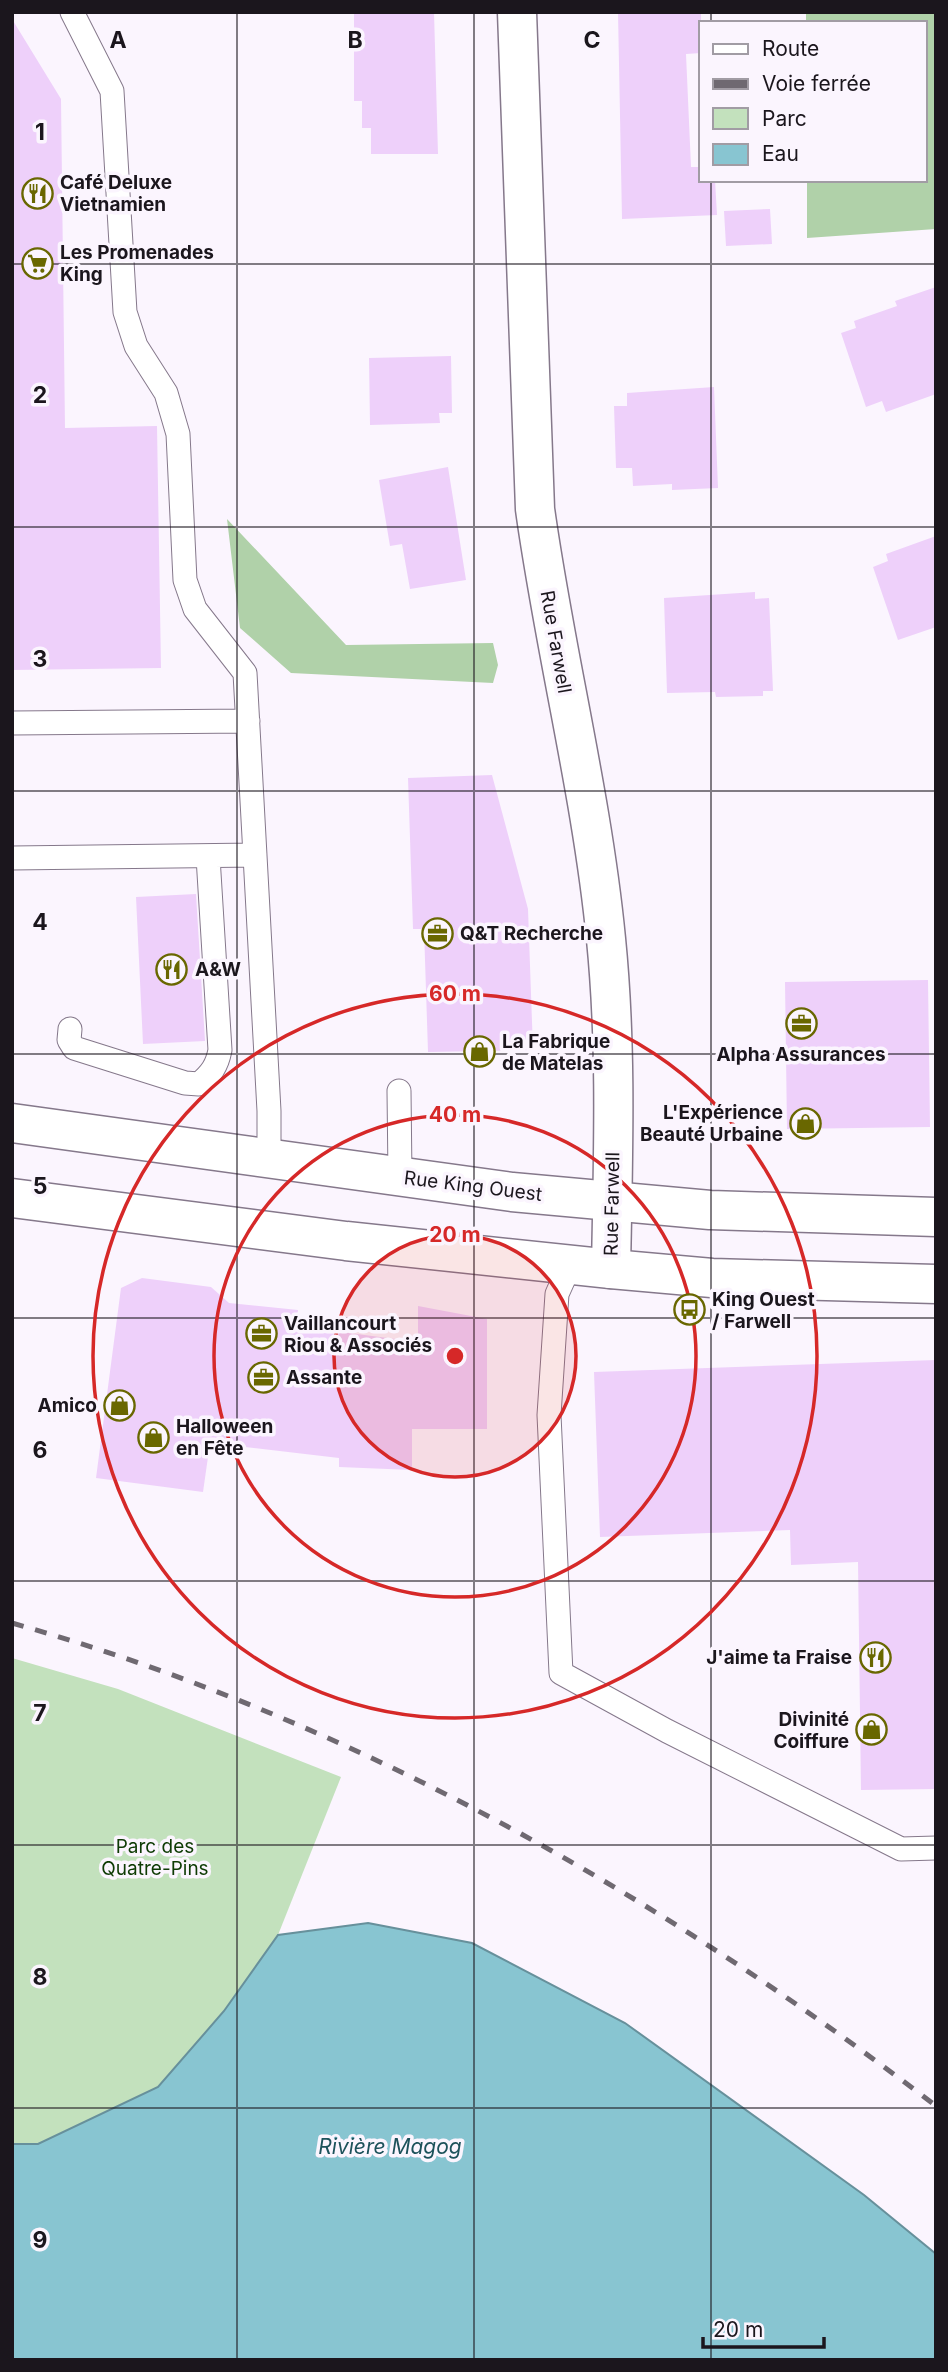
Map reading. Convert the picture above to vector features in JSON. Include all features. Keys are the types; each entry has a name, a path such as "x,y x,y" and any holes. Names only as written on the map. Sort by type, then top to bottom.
{"main road":[{"name":"Rue Farwell","path":"517,12 535,509 547,591 588,812 606,936 614,1112 611,1269"},
{"name":"Rue King Ouest","path":"12,1123 512,1192 710,1210 936,1217"},
{"path":"12,1198 346,1241 611,1269 712,1278 936,1284"}],"lane":[{"path":"72,12 112,91 125,312 136,346 166,393 178,433 185,580 195,609 245,673 269,1111 269,1157"},
{"path":"12,723 248,721"},
{"path":"12,858 255,855"},
{"path":"70,1029 69,1040 74,1048 185,1083 199,1084 209,1075 217,1064 219,1050 208,857"},
{"path":"399,1090 400,1176"},
{"path":"570,1265 557,1294 549,1415 561,1673 667,1731 901,1849 936,1849"}],"green space":[{"path":"806,12 936,12 936,229 807,238 807,182 927,182 927,21 806,21"},
{"path":"227,519 346,645 493,643 498,665 493,683 291,673 240,628"},
{"name":"Parc des Quatre-Pins","path":"12,1658 118,1689 341,1777 278,1935 224,2011 158,2087 38,2144 12,2144"}],"water":[{"name":"Rivière Magog","path":"368,1923 472,1943 625,2023 864,2195 936,2254 936,2360 12,2360 12,2144 38,2144 158,2087 224,2011 278,1935"}],"building":[{"path":"354,12 434,12 438,154 371,154 371,128 362,128 362,101 354,101"},
{"path":"618,12 701,12 699,53 686,54 691,167 699,167 699,182 715,182 717,215 622,219"},
{"path":"12,19 61,99 65,428 157,426 161,668 12,670"},
{"path":"770,209 772,244 726,246 724,211"},
{"path":"936,287 936,394 886,412 882,401 866,407 841,333 856,328 854,321 897,306 895,301"},
{"path":"451,356 452,413 439,413 440,423 370,425 369,358"},
{"path":"714,387 718,488 672,490 672,484 633,486 632,468 616,468 614,406 627,406 627,393"},
{"path":"448,467 466,580 410,589 402,544 390,546 379,480"},
{"path":"936,536 936,627 898,640 873,567 888,561 886,554"},
{"path":"755,592 755,599 769,598 773,691 763,691 763,696 716,697 715,692 667,693 664,598"},
{"path":"492,775 528,909 533,1050 428,1052 424,929 413,929 408,778"},
{"name":"A&W","path":"196,894 205,1041 143,1044 136,897"},
{"path":"928,980 930,1127 787,1129 785,982"},
{"path":"142,1278 211,1287 229,1303 298,1310 296,1326 418,1342 418,1306 487,1319 487,1429 412,1429 412,1470 339,1467 339,1458 210,1443 203,1492 96,1478 121,1288"},
{"path":"936,1360 936,1789 861,1790 858,1562 791,1565 790,1530 600,1537 594,1372"}],"railway":[{"path":"12,1623 137,1662 260,1709 379,1762 496,1821 611,1885 722,1954 831,2028 936,2106"}],"place":[{"name":"Café Deluxe Vietnamien","path":"37,193"},
{"name":"Les Promenades King","path":"37,263"},
{"name":"Q&T Recherche","path":"437,933"},
{"name":"A&W","path":"172,969"},
{"name":"Alpha Assurances","path":"801,1023"},
{"name":"La Fabrique de Matelas","path":"479,1052"},
{"name":"L'Expérience Beauté Urbaine","path":"806,1123"},
{"name":"King Ouest / Farwell","path":"689,1310"},
{"name":"Vaillancourt Riou & Associés","path":"261,1334"},
{"name":"Assante","path":"263,1377"},
{"name":"Amico","path":"120,1405"},
{"name":"Halloween en Fête","path":"153,1437"},
{"name":"J'aime ta Fraise","path":"875,1657"},
{"name":"Divinité Coiffure","path":"872,1730"}]}
